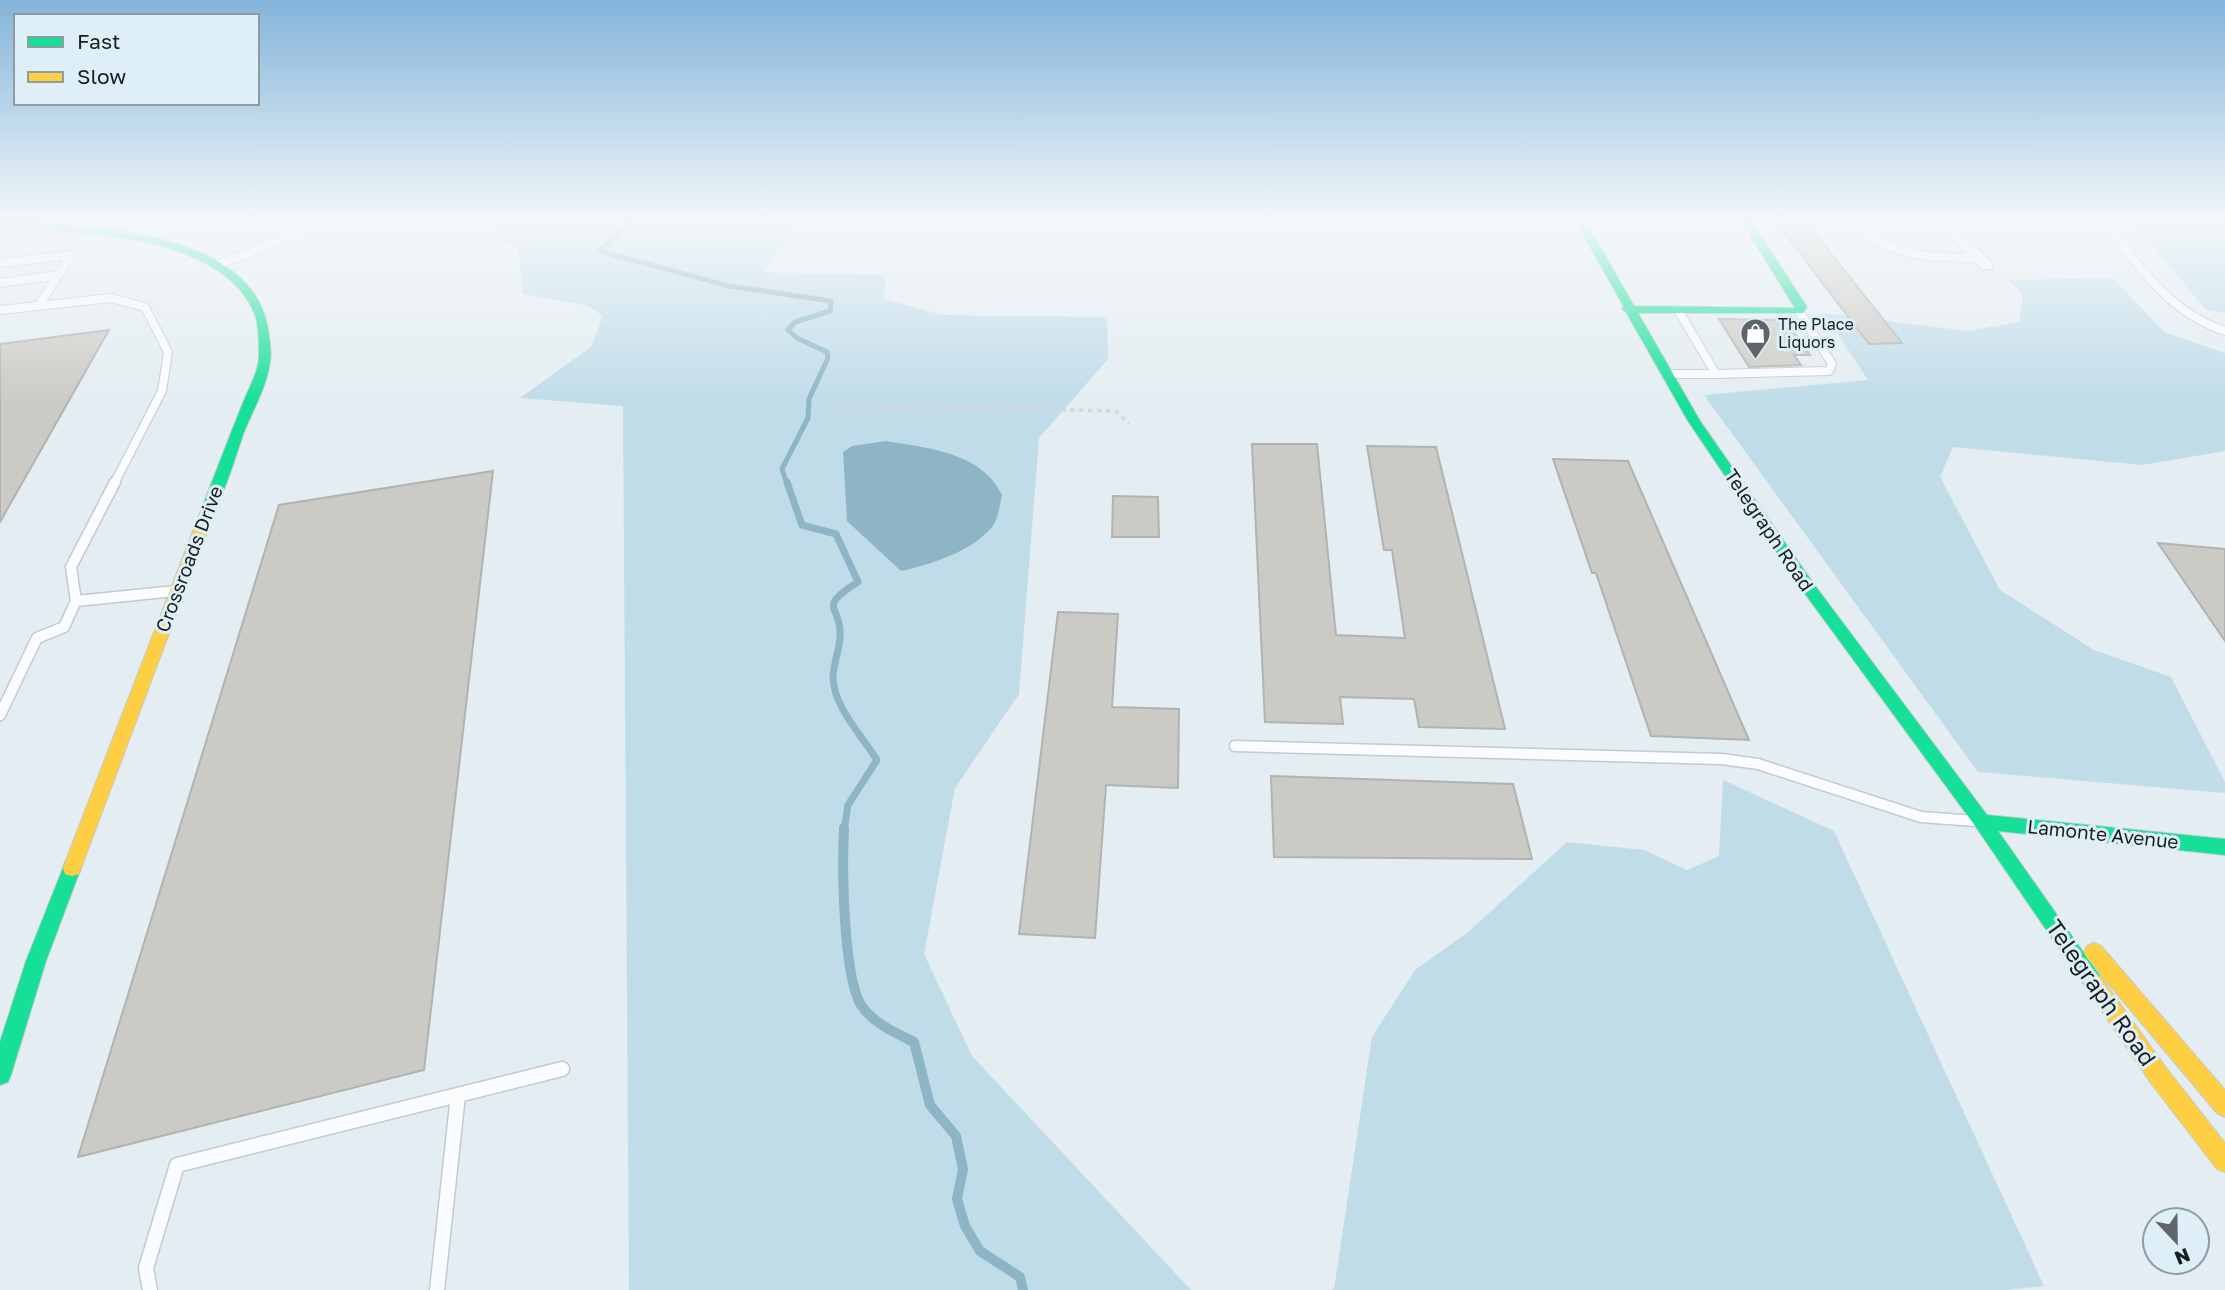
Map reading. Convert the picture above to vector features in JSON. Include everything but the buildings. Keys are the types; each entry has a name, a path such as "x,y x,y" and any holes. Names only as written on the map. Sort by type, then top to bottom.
{"street":[{"name":"Crossroads Drive","path":"0,1074 36,961 265,362 265,334 260,310 239,282"},
{"name":"Telegraph Road","path":"1614,282 1694,421 1808,587 1982,822 2159,1076 2225,1161"},
{"path":"1784,282 1800,309"},
{"path":"1628,309 1800,309"},
{"name":"Telegraph Road","path":"1982,822 2225,1106"},
{"name":"Lamonte Avenue","path":"1982,822 2225,846"}],"lane":[{"path":"39,305 53,282"},
{"path":"2151,282 2166,301 2185,315 2225,331"},
{"path":"0,310 111,298 145,307 168,352 162,391 71,567 76,601 64,626 37,638 0,715"},
{"path":"1667,374 1829,371 1832,364 1800,309"},
{"path":"1678,310 1716,374"},
{"path":"76,601 178,590"},
{"path":"1235,746 1722,760 1758,764 1921,817 1982,822"},
{"path":"150,1290 146,1268 177,1164 562,1069"},
{"path":"437,1290 458,1095"}],"path":[{"path":"827,405 1116,411 1129,424"}],"shaded area":[{"path":"522,282 885,282 884,299 942,315 1107,317 1108,359 1039,438 1019,694 955,788 924,954 972,1056 1191,1290 629,1290 623,406 520,398 591,347 603,316 586,305 523,294"},
{"path":"2011,282 2117,282 2164,332 2225,353 2225,451 2142,465 1953,447 1940,477 2000,590 2094,650 2171,677 2225,782 2225,793 1978,772 1704,395 1868,380 1824,313 1967,331 2019,322 2023,296"},
{"path":"2183,282 2225,282 2225,313 2205,309"},
{"path":"886,441 952,454 981,469 1002,495 992,527 962,550 938,561 901,571 847,521 843,452 852,446"},
{"path":"1723,780 1834,831 2044,1286 2006,1290 1331,1290 1334,1289 1372,1037 1415,970 1467,933 1567,842 1644,850 1687,870 1719,856"}],"waterway":[{"path":"715,282 831,301 830,311 795,322 788,330 797,338 827,352 828,358 809,399 808,418 782,469 787,484"},
{"path":"787,482 802,525 836,534 858,582 834,603 840,627 833,675 834,686 849,720 877,760 848,805 844,830"},
{"path":"844,828 845,920 850,970 855,990 861,1005 872,1017 914,1042 930,1105 956,1136 963,1169 957,1199 965,1226 980,1251 1020,1277 1023,1290"}],"traffic: fast":[{"path":"209,508 265,359 261,316 239,282"},
{"path":"1615,282 1694,421 1808,587 1982,822 2093,982"},
{"path":"1628,309 1799,311 1801,307 1785,282"},
{"path":"1982,822 2225,847"},
{"path":"0,1075 36,961 72,868"}],"traffic: slow":[{"path":"72,868 209,508"},
{"path":"2094,952 2225,1106"},
{"path":"2093,982 2159,1076 2225,1161"}],"place":[{"name":"The Place Liquors","path":"1755,360"}]}
